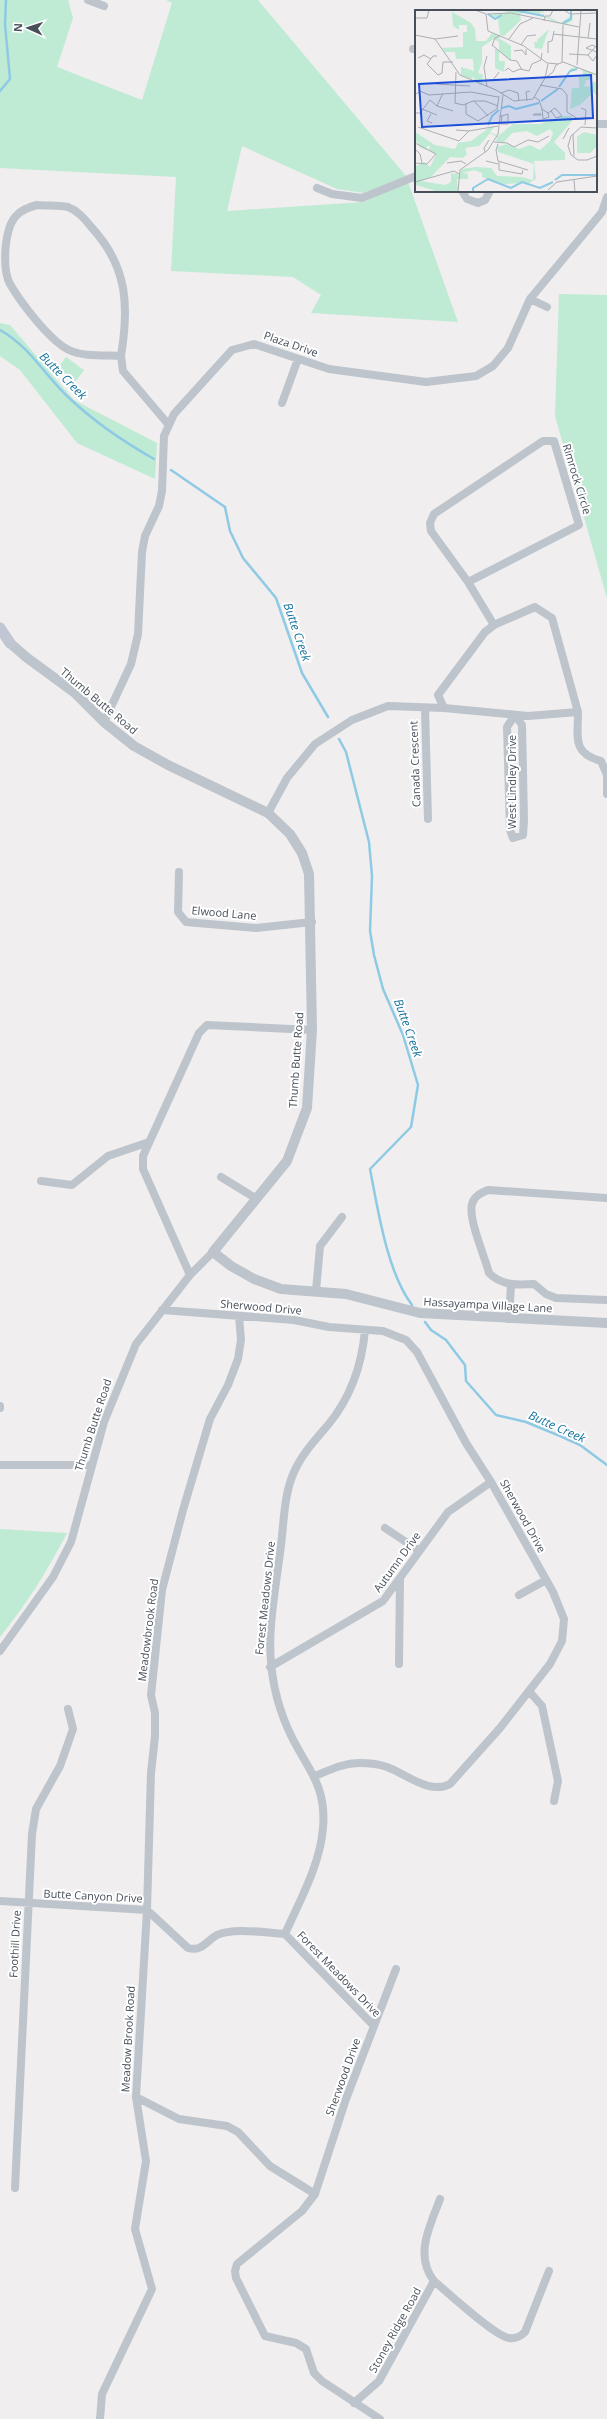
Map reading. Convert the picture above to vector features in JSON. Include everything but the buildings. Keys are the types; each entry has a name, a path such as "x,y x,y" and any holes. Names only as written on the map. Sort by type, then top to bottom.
{"main road":[{"path":"0,628 5,641"}],"street":[{"path":"88,0 104,6"},
{"path":"317,188 332,194 362,198 415,176"},
{"path":"463,192 467,199 478,203 485,200 489,192"},
{"name":"Plaza Drive","path":"104,722 131,664 138,634 142,552 145,536 159,506 162,491 164,436 168,424 174,414 232,350 254,344 272,348 298,359 329,369 426,382 476,376 493,366 508,348 530,299 602,212 607,197"},
{"path":"121,356 80,353 63,346 43,327 10,284 5,265 7,239 12,221 25,209 37,206 64,207 73,209 80,214 110,250 122,281 126,306 121,356 123,371 168,424"},
{"path":"530,299 547,308"},
{"path":"282,403 298,359"},
{"name":"Rimrock Circle","path":"468,582 579,524 554,441 543,441 434,514 430,523 431,530 468,582 494,625"},
{"path":"444,708 438,695 485,632 494,625 535,607 552,618 578,712 578,746 587,757 602,761 607,775 607,794"},
{"name":"Thumb Butte Road","path":"0,1651 53,1577 71,1542 104,1422 136,1344 190,1275 213,1252 287,1162 307,1108 312,1030 312,922 309,874 302,853 290,834 268,813 168,765 134,746 104,722 75,693 5,641"},
{"path":"268,813 287,778 315,744 352,720 388,706 444,708 515,715 578,712"},
{"name":"Canada Crescent","path":"425,708 428,819"},
{"name":"West Lindley Drive","path":"515,715 522,725 524,820 523,835 513,838 510,830 507,727 515,715"},
{"name":"Elwood Lane","path":"179,872 178,912 186,922 256,928 312,922"},
{"path":"190,1275 143,1169 143,1156 199,1033 207,1025 312,1030"},
{"path":"41,1181 72,1185 108,1156 149,1142"},
{"path":"221,1177 257,1199"},
{"path":"607,1198 488,1190 479,1194 472,1203 471,1214 489,1273 495,1279 511,1285 534,1284 546,1294 556,1298 607,1300"},
{"path":"316,1291 320,1246 342,1217"},
{"name":"Hassayampa Village Lane","path":"213,1252 231,1266 254,1279 281,1289 346,1294 420,1313 509,1319 607,1323"},
{"path":"509,1319 511,1285"},
{"name":"Sherwood Drive","path":"162,1310 239,1316 394,1333 406,1340 417,1352 466,1443 492,1482 546,1580 564,1619 562,1641 550,1664 450,1784 444,1787 430,1786 385,1766 360,1763 343,1764 315,1776"},
{"name":"Meadowbrook Road","path":"147,1910 151,1773 156,1713 151,1695 162,1590 183,1510 210,1419 228,1385 238,1359 241,1340 239,1316"},
{"name":"Forest Meadows Drive","path":"365,1330 358,1373 347,1396 329,1424 314,1440 294,1472 286,1502 271,1623 270,1667 272,1680 287,1725 315,1776 323,1804 323,1827 320,1847 308,1881 285,1934 374,2026"},
{"path":"0,1465 92,1466"},
{"name":"Autumn Drive","path":"270,1667 383,1601 400,1579 418,1550 448,1512 492,1482"},
{"path":"386,1528 418,1550"},
{"path":"399,1664 400,1579"},
{"path":"519,1595 546,1580"},
{"path":"529,1691 542,1706 558,1782 554,1801"},
{"name":"Foothill Drive","path":"15,2188 27,1903 32,1834 36,1809 60,1766 73,1729 68,1710"},
{"name":"Butte Canyon Drive","path":"0,1901 147,1910 188,1948 194,1950 200,1948 217,1935 235,1932 285,1934"},
{"name":"Meadow Brook Road","path":"100,2419 102,2394 152,2289 135,2229 146,2161 136,2097 147,1910"},
{"name":"Sherwood Drive","path":"354,2403 314,2373 306,2349 296,2343 265,2336 235,2271 236,2264 302,2211 315,2194 346,2099 396,1969"},
{"path":"136,2097 179,2119 227,2126 238,2132 270,2166 315,2194"},
{"path":"440,2199 425,2240 424,2253 428,2272 434,2281 495,2331 507,2338 518,2338 525,2332 549,2271"},
{"name":"Stoney Ridge Road","path":"354,2403 379,2382 434,2281"},
{"path":"354,2403 380,2419"}],"green space":[{"path":"0,0 68,0 73,18 57,67 142,100 172,3 166,0 258,0 406,176 364,193 337,189 242,146 227,211 364,202 408,182 458,322 311,313 321,295 293,277 171,271 176,177 0,168"},
{"path":"559,294 607,295 607,598 555,416"},
{"path":"0,323 10,325 74,400 157,443 155,479 77,443 20,370 0,356"},
{"path":"66,357 84,370 76,381 58,368"},
{"path":"0,1529 67,1533 36,1587 0,1637"}],"waterway":[{"name":"Butte Creek","path":"0,91 10,79 5,24 6,0"},
{"name":"Butte Creek","path":"0,330 10,336 28,352 59,388 87,414 120,438 154,459"},
{"name":"Butte Creek","path":"171,470 225,507 230,531 243,558 276,598 302,673 328,717"},
{"name":"Butte Creek","path":"339,739 346,752 369,842 372,876 370,931 374,955 383,989 403,1035 418,1085 411,1127 370,1169 380,1221 390,1258 403,1291 412,1305"},
{"name":"Butte Creek","path":"425,1322 431,1330 446,1340 465,1365 466,1381 496,1415 526,1422 580,1445 607,1465"}]}
